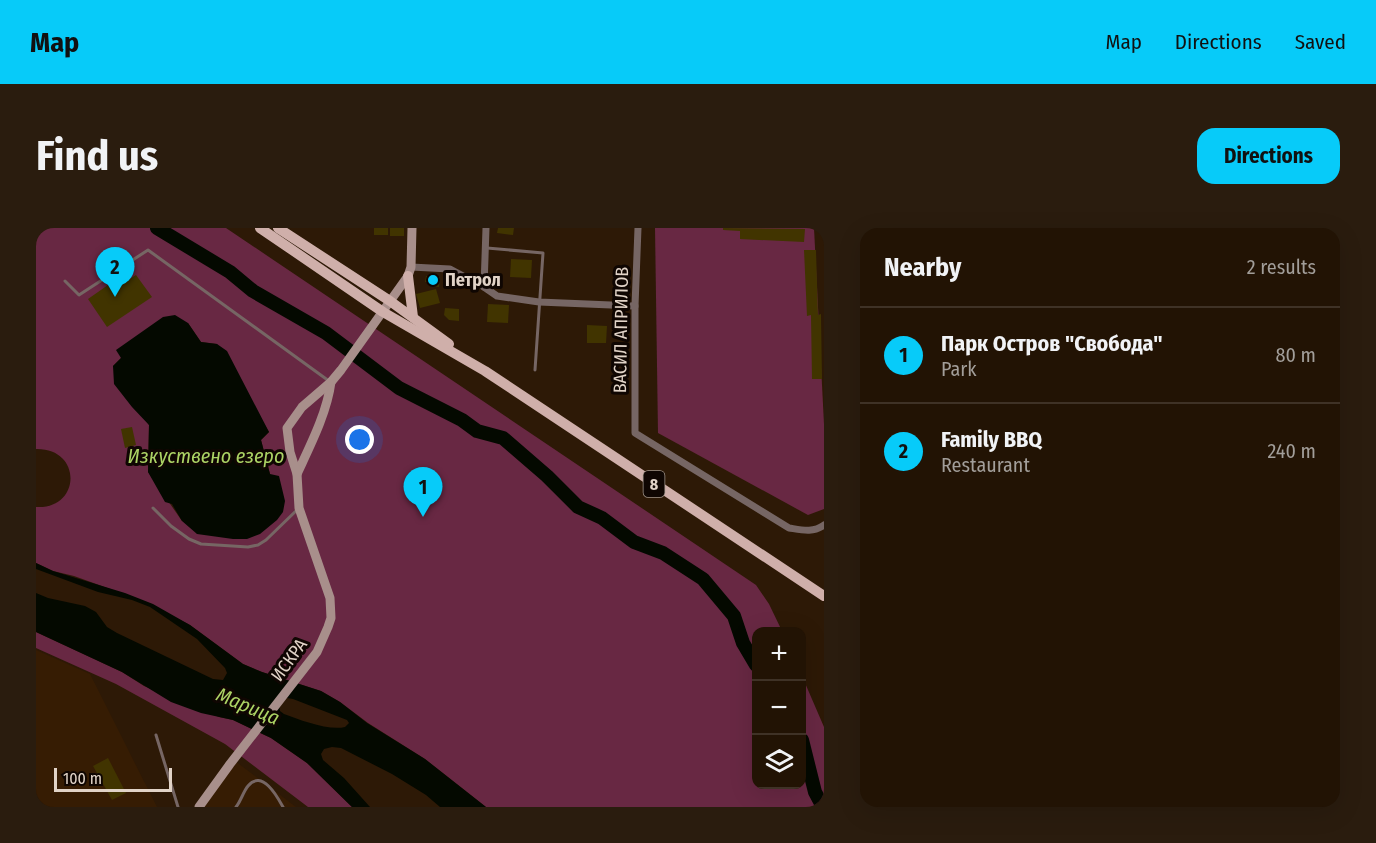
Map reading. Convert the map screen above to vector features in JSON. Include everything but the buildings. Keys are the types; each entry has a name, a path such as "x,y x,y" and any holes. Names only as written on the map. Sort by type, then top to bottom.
{"main road":[{"name":"8","path":"260,228 383,312 485,372 824,596"},
{"name":"8","path":"278,228 413,317 485,372"},
{"path":"409,272 413,317"}],"street":[{"path":"297,474 329,396 331,382 376,322 409,272 412,228"},
{"path":"484,287 486,228"},
{"name":"ВАСИЛ АПРИЛОВ","path":"638,228 635,306 635,433 789,528 808,531 822,528 824,525"},
{"path":"409,272 450,269 497,296 539,302 635,306"},
{"name":"ИСКРА","path":"199,807 317,652 331,618 330,598 299,508 297,474 290,452 287,428 302,407 331,382"}],"lane":[{"path":"485,248 543,253 535,370"},
{"path":"65,281 79,295 147,250 331,382"},
{"path":"153,508 189,539 201,544 248,547 266,540 299,508"},
{"path":"156,735 178,807"},
{"path":"236,807 253,781 260,780 274,791 283,807"}],"shaded area":[{"path":"36,228 226,228 756,585 769,604 780,627 752,627 752,789 806,789 806,685 824,727 824,807 486,807 425,759 321,691 243,664 190,625 138,599 74,576 53,571 36,563 36,507 51,505 62,499 68,490 70,479 69,468 62,458 51,451 36,449","holes":["188,323 201,342 217,344 269,432 261,440 270,474 182,521 148,472 149,425 113,366 121,358"]},
{"path":"655,228 814,228 824,424 824,509 808,515 658,433"},
{"path":"36,632 122,672 144,686 219,717 233,720 271,738 307,763 352,807 308,807 225,744 116,684 36,648"},
{"path":"36,650 90,674 157,807 36,807"},
{"path":"235,761 296,807 204,807"}],"water":[{"name":"Изкуствено езеро","path":"175,315 188,323 201,342 217,344 227,351 269,432 261,440 270,474 279,476 285,501 283,512 260,534 247,539 197,534 182,521 172,504 165,502 148,472 149,425 114,384 113,366 121,358 116,350 163,317"},
{"name":"Марица","path":"36,563 53,571 153,604 190,625 243,664 321,691 425,759 486,807 440,807 426,795 392,774 341,748 324,749 321,754 323,760 344,778 370,807 352,807 307,763 271,738 233,720 201,713 171,702 122,672 36,632 36,593 85,606 96,612 107,627 117,633 213,679 223,680 227,673 225,668 197,639 150,607 98,592 36,569","holes":["293,699 347,720 349,723 345,727 338,728 323,726 280,711 279,705 283,700"]}],"waterway":[{"path":"157,228 230,272 253,291 326,333 399,388 462,420 477,431 503,438 547,476 578,507 602,518 634,542 663,553 703,579 734,616 743,643 752,658"},
{"path":"806,756 815,792 823,807"}],"place":[{"name":"Петрол","path":"433,280"},
{"name":"Family BBQ","path":"115,297"},
{"name":"Парк Остров \"Свобода\"","path":"423,517"}]}
